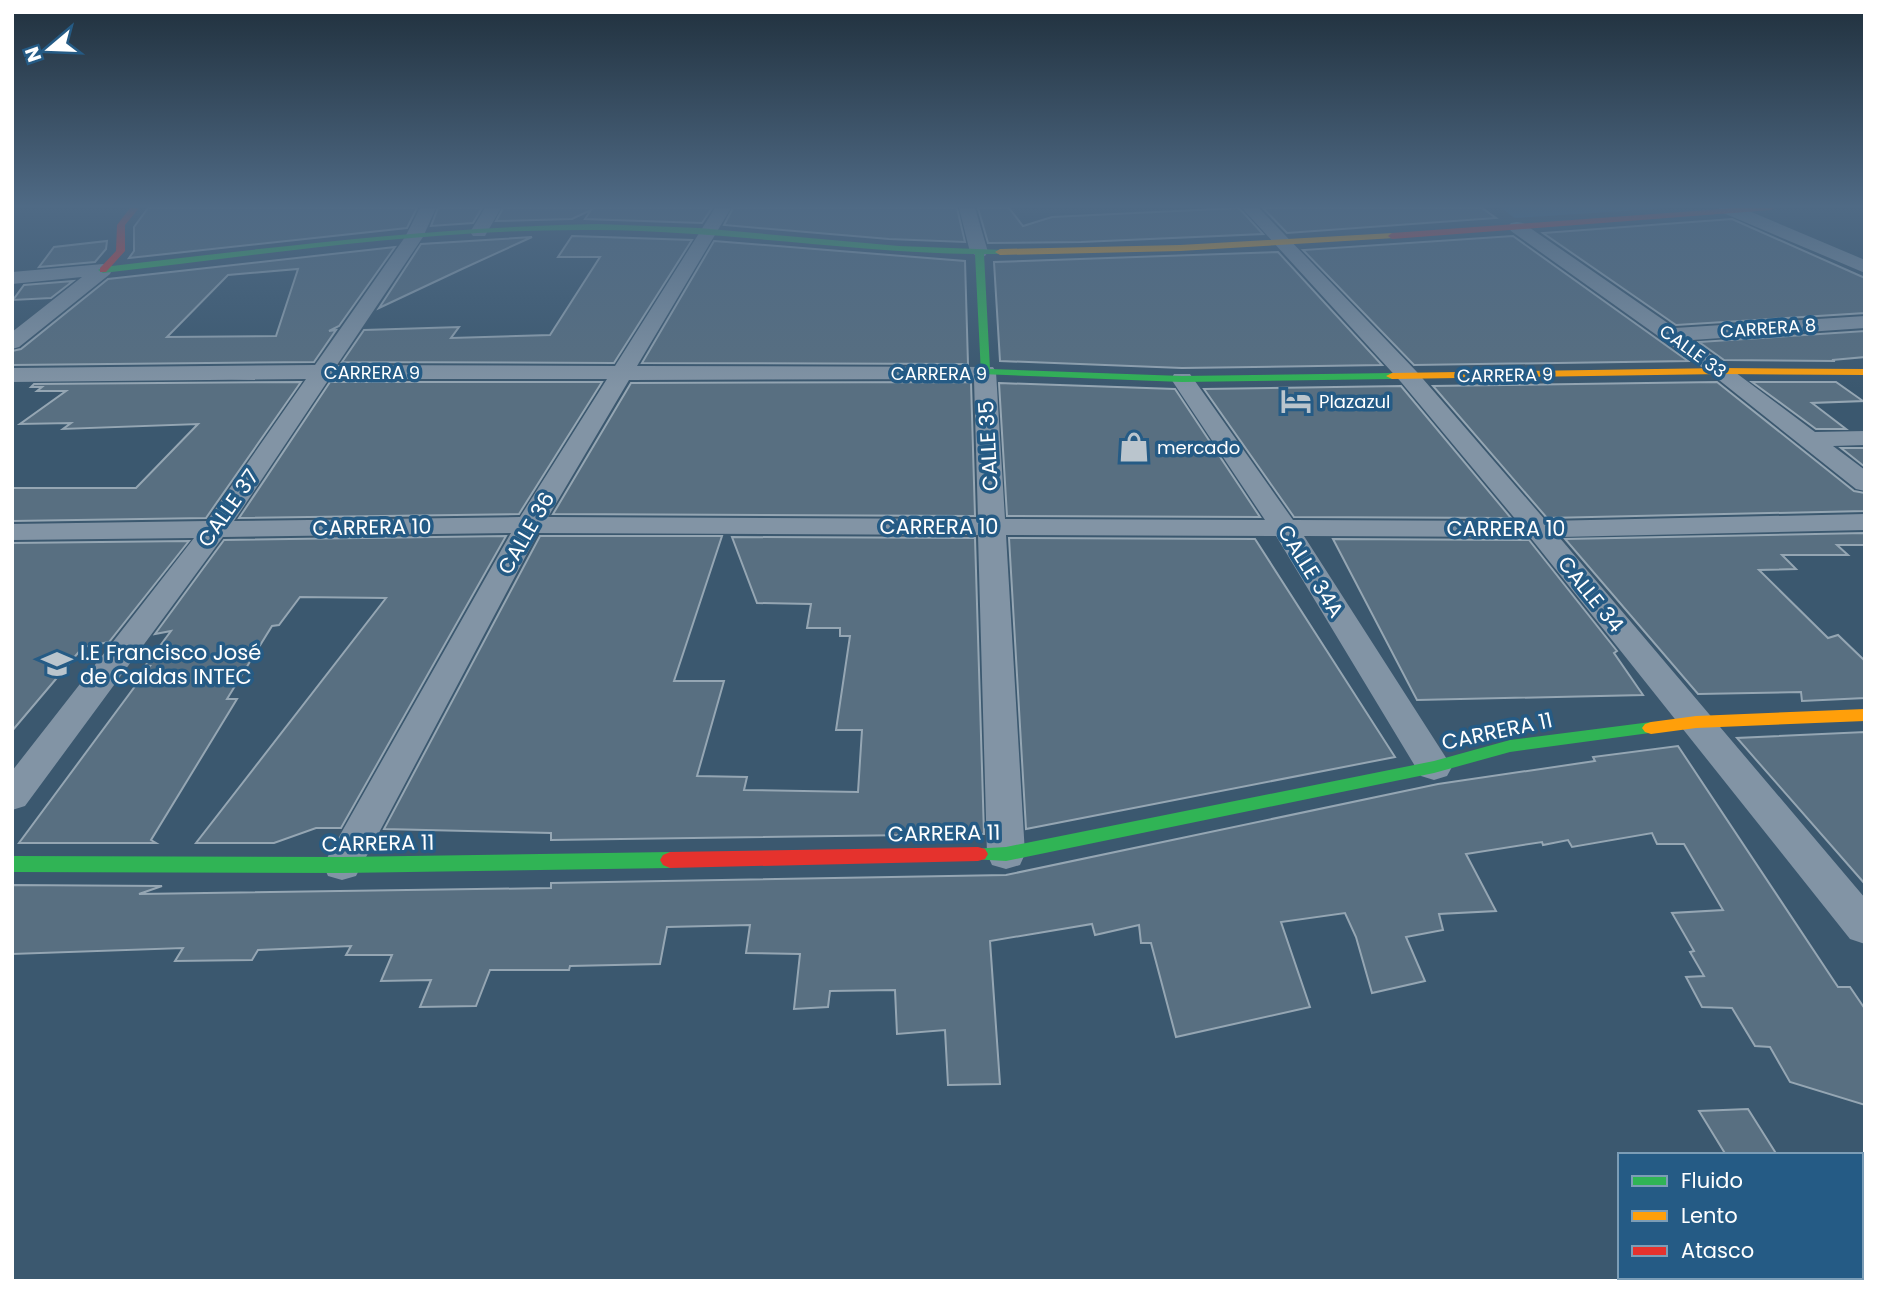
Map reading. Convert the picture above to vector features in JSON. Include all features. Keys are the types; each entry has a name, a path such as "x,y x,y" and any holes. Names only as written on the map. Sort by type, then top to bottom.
{"main road":[{"path":"103,270 119,268"},
{"name":"CALLE 35","path":"980,268 985,372"},
{"name":"CARRERA 9","path":"985,372 1182,379 1722,371 1865,372"},
{"name":"CARRERA 11","path":"12,864 342,865 1006,854 1434,767 1510,746 1696,722 1865,715"}],"street":[{"name":"CALLE 37","path":"12,797 215,529 392,268"},
{"name":"CALLE 36","path":"342,865 529,525 685,268"},
{"name":"CALLE 34","path":"1308,268 1409,377 1538,529 1865,927"},
{"name":"CALLE 33","path":"1576,268 1722,371 1865,482"},
{"path":"12,278 103,270"},
{"path":"12,343 103,270"},
{"name":"CARRERA 8","path":"1671,335 1865,322"},
{"name":"CARRERA 9","path":"12,375 320,371 742,374 985,372"},
{"name":"CALLE 35","path":"985,372 1006,854"},
{"name":"CALLE 34A","path":"1182,379 1284,527 1434,767"},
{"path":"1809,439 1865,439"},
{"name":"CARRERA 10","path":"12,532 529,525 1538,529 1865,522"}],"building":[{"path":"204,268 380,268 339,326 329,331 336,330 314,362 12,365 12,351 21,349 108,279","holes":["298,269 276,336 167,337 228,275"]},
{"path":"405,268 463,268 462,269 379,308"},
{"path":"593,268 674,268 614,363 342,362 364,330 459,327 451,338 550,335"},
{"path":"698,268 965,268 968,364 642,363"},
{"path":"994,268 1293,268 1382,365 1182,368 1000,361"},
{"path":"1321,268 1558,268 1688,361 1414,365"},
{"path":"1594,268 1843,268 1865,278 1865,313 1676,325"},
{"path":"73,281 51,298 13,300 24,285"},
{"path":"1865,331 1865,357 1832,360 1835,361 1724,360 1699,342"},
{"path":"301,382 206,518 12,521 12,488 136,488 198,424 63,429 71,423 20,424 66,391 37,391 42,387 31,387 34,384"},
{"path":"330,382 602,382 519,514 239,518"},
{"path":"971,382 975,516 553,514 631,383"},
{"path":"1717,382 1854,491 1865,493 1865,511 1547,518 1433,386"},
{"path":"1752,382 1836,382 1863,401 1812,403 1846,429 1816,429"},
{"path":"999,383 1175,389 1260,517 1007,516"},
{"path":"1401,386 1511,518 1294,517 1204,389"},
{"path":"1841,448 1865,448 1865,467"},
{"path":"1865,533 1865,545 1837,545 1848,555 1782,555 1796,569 1759,570 1828,638 1838,635 1865,661 1865,698 1802,701 1801,692 1698,694 1565,539"},
{"path":"506,536 341,828 316,828 274,843 196,843 386,598 300,597 279,625 272,626 227,699 237,699 151,840 156,843 19,843 150,666 145,666 171,631 155,634 224,540"},
{"path":"540,536 722,536 674,681 724,681 697,776 747,777 744,790 858,792 862,730 836,730 850,636 840,636 840,628 807,628 811,604 757,603 732,537 975,538 984,834 551,840 551,833 384,829"},
{"path":"1009,538 1255,539 1395,757 1026,829"},
{"path":"1333,539 1529,540 1617,651 1614,653 1643,695 1417,700"},
{"name":"I.E Francisco José de Caldas INTEC","path":"189,541 109,642 83,647 12,731 12,543"},
{"path":"1865,732 1865,884 1737,738"},
{"path":"1678,746 1838,987 1850,987 1865,1009 1865,1105 1790,1082 1770,1047 1755,1046 1732,1008 1702,1007 1686,977 1704,976 1690,952 1694,951 1672,913 1723,910 1684,844 1657,844 1652,833 1572,847 1568,840 1466,854 1496,911 1439,914 1443,930 1406,937 1425,981 1372,993 1356,937 1345,913 1281,922 1310,1007 1176,1037 1151,943 1141,943 1139,925 1095,935 1092,924 990,941 1000,1084 948,1085 945,1030 897,1034 895,990 830,991 828,1007 794,1009 800,954 746,953 750,925 667,927 660,964 570,966 569,970 490,970 476,1006 420,1007 431,980 381,981 392,955 346,955 351,946 258,950 252,960 175,961 183,948 12,954 12,885 162,886 139,894 551,888 551,883 1006,875 1438,784 1595,761 1593,757"},
{"path":"1748,1109 1776,1153 1725,1153 1699,1111"}],"traffic: fast":[{"path":"103,270 117,268"},
{"path":"980,268 985,372 1182,379 1392,376"},
{"path":"978,854 1006,854 1434,767 1510,746 1651,728"},
{"path":"12,864 342,865 670,860"}],"traffic: slow":[{"path":"1392,376 1722,371 1865,372"},
{"path":"1651,728 1696,722 1865,715"}],"traffic: jam":[{"path":"670,860 978,854"}],"place":[{"name":"Plazazul","path":"1296,401"},
{"name":"mercado","path":"1134,447"},
{"name":"I.E Francisco José de Caldas INTEC","path":"57,664"}]}
